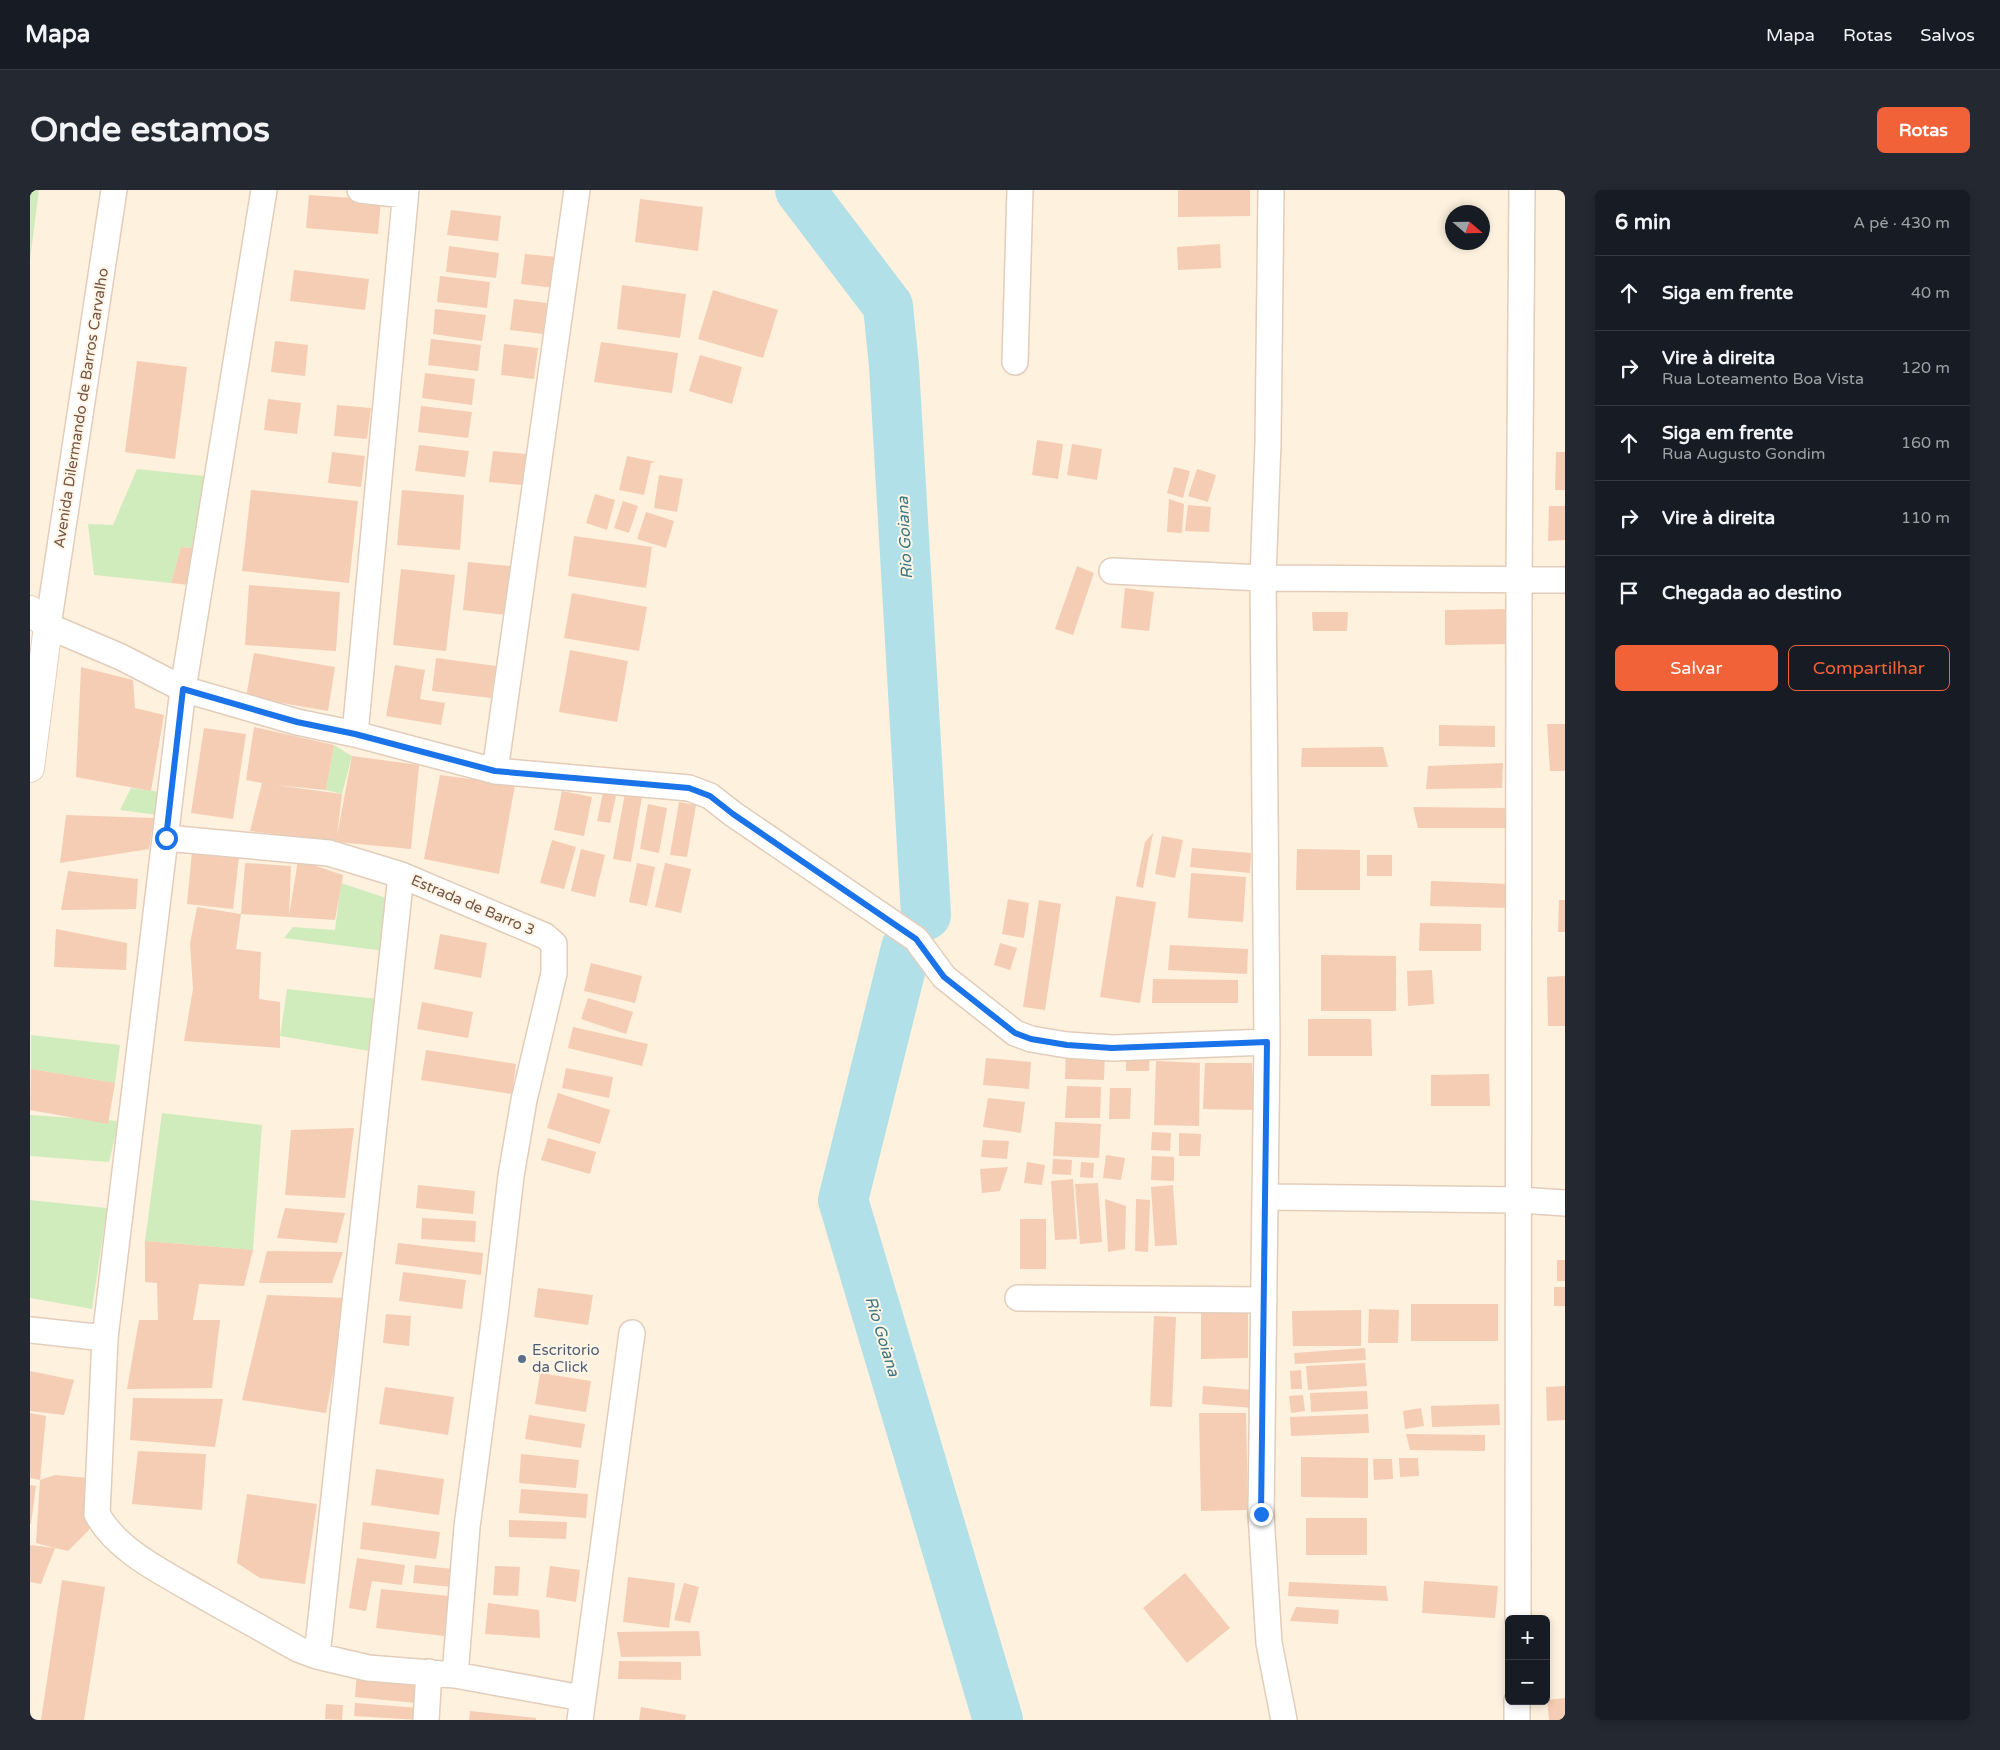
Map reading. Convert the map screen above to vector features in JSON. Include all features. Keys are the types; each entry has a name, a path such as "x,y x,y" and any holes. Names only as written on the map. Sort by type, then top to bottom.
{"street":[{"name":"Avenida Dilermando de Barros Carvalho","path":"36,617 114,190"},
{"path":"264,190 183,689 105,1338 97,1514 105,1529 123,1546 159,1570 298,1649 317,1656 368,1668 429,1672 455,1676 581,1709 632,1333"},
{"path":"355,734 405,192 360,190"},
{"path":"495,771 577,190"},
{"path":"1015,362 1020,190"},
{"path":"1272,190 1268,433 1263,578 1267,1042 1261,1514 1269,1643 1284,1720"},
{"path":"1518,1615 1519,579 1522,190"},
{"path":"1112,571 1263,578 1565,580"},
{"path":"30,768 36,617 183,689 297,722 355,734 495,771 689,788 710,796 733,814 916,939 944,977 1015,1033 1031,1039 1067,1045 1112,1048 1267,1042"},
{"name":"Estrada de Barro 3","path":"166,838 329,854 401,875 545,936 554,944 554,974 524,1100 511,1176 467,1528 455,1676"},
{"path":"317,1656 401,875"},
{"path":"1265,1197 1519,1200 1565,1203"},
{"path":"1018,1298 1264,1300"},
{"path":"30,1330 105,1338"},
{"path":"426,1720 429,1672"},
{"path":"1517,1705 1517,1720"}],"green space":[{"path":"30,190 39,190 30,260"},
{"path":"137,469 214,477 203,549 181,547 171,583 94,575 88,524 113,525"},
{"path":"334,745 352,756 342,794 326,790"},
{"path":"131,788 169,793 165,816 120,810"},
{"path":"341,883 398,902 392,952 284,938 293,927 335,930"},
{"path":"287,989 387,1000 381,1053 280,1036"},
{"path":"31,1035 120,1045 115,1083 31,1069"},
{"path":"162,1113 262,1125 253,1250 145,1241"},
{"path":"30,1115 119,1121 109,1162 30,1156"},
{"path":"30,1200 107,1208 92,1309 30,1298"}],"building":[{"path":"1178,190 1250,190 1250,216 1178,217"},
{"path":"309,195 381,200 378,234 306,228"},
{"path":"640,199 703,207 698,251 635,242"},
{"path":"451,210 501,216 498,241 447,235"},
{"path":"1220,244 1221,268 1178,270 1177,247"},
{"path":"449,246 499,253 496,278 446,272"},
{"path":"525,254 558,257 555,288 521,284"},
{"path":"294,270 369,279 365,310 290,301"},
{"path":"440,276 490,282 487,308 437,302"},
{"path":"622,285 686,294 680,338 617,329"},
{"path":"713,290 778,310 763,358 698,339"},
{"path":"514,299 547,303 543,334 510,330"},
{"path":"435,309 486,315 482,341 433,334"},
{"path":"431,339 481,345 478,371 428,365"},
{"path":"275,341 308,345 305,376 271,372"},
{"path":"601,342 678,353 672,393 594,382"},
{"path":"504,344 538,348 534,379 501,375"},
{"path":"700,355 742,367 732,404 689,391"},
{"path":"137,361 187,367 175,459 125,452"},
{"path":"425,373 475,379 472,405 422,398"},
{"path":"268,399 301,403 297,434 264,430"},
{"path":"337,405 371,408 367,439 334,436"},
{"path":"421,406 472,412 468,438 418,432"},
{"path":"1037,440 1063,444 1058,479 1032,475"},
{"path":"1072,444 1102,449 1097,480 1067,475"},
{"path":"419,445 469,451 465,477 415,471"},
{"path":"493,451 526,454 523,485 489,482"},
{"path":"332,452 365,456 361,487 328,483"},
{"path":"1556,452 1565,452 1565,490 1555,490"},
{"path":"627,456 656,462 651,463 644,495 619,490"},
{"path":"1174,467 1190,471 1183,498 1167,493"},
{"path":"1197,469 1216,475 1208,502 1188,496"},
{"path":"659,475 683,479 677,512 654,508"},
{"path":"251,490 358,501 349,583 242,571"},
{"path":"402,490 464,495 460,550 397,545"},
{"path":"595,494 615,500 607,530 586,523"},
{"path":"1169,499 1184,504 1182,533 1167,532"},
{"path":"623,501 638,506 629,533 614,528"},
{"path":"1188,505 1211,507 1209,532 1185,531"},
{"path":"1549,506 1565,506 1565,540 1548,541"},
{"path":"646,512 674,521 666,548 637,539"},
{"path":"574,536 652,547 646,588 568,576"},
{"path":"181,547 203,549 198,586 171,583"},
{"path":"468,562 520,567 515,616 463,610"},
{"path":"1077,566 1094,573 1073,635 1055,629"},
{"path":"401,569 455,575 446,651 393,645"},
{"path":"249,585 340,592 336,651 245,645"},
{"path":"1125,588 1154,592 1149,631 1121,628"},
{"path":"572,593 647,607 639,651 564,638"},
{"path":"1511,609 1511,644 1445,645 1445,610"},
{"path":"1312,612 1348,612 1347,631 1313,631"},
{"path":"570,650 628,661 617,722 559,712"},
{"path":"254,653 335,667 328,711 246,697"},
{"path":"436,658 496,666 491,698 432,691"},
{"path":"395,665 425,670 420,699 445,703 441,725 386,716"},
{"path":"81,667 133,680 135,708 164,715 151,791 76,777"},
{"path":"1547,724 1565,724 1565,771 1550,771"},
{"path":"1439,725 1495,726 1495,747 1439,746"},
{"path":"254,727 334,745 326,790 275,785 342,794 337,836 352,756 419,765 411,849 250,831 262,783 246,780"},
{"path":"204,728 246,734 233,819 191,813"},
{"path":"1383,747 1388,767 1301,767 1302,748"},
{"path":"1503,763 1502,788 1426,789 1428,766"},
{"path":"440,775 515,785 499,874 424,859"},
{"path":"562,791 592,797 584,836 554,830"},
{"path":"603,793 616,796 610,823 597,821"},
{"path":"625,793 642,796 631,862 613,859"},
{"path":"679,802 696,805 687,857 670,855"},
{"path":"648,804 667,808 659,853 640,849"},
{"path":"1413,807 1512,808 1512,828 1418,828"},
{"path":"66,815 154,818 149,849 60,863"},
{"path":"1153,833 1143,888 1136,886 1145,842"},
{"path":"1162,836 1183,840 1175,878 1155,874"},
{"path":"552,840 576,847 564,889 540,883"},
{"path":"1192,848 1251,853 1250,873 1190,867"},
{"path":"581,849 605,855 595,897 571,891"},
{"path":"1297,849 1360,850 1360,890 1296,890"},
{"path":"192,852 239,857 233,909 187,904"},
{"path":"1367,855 1392,855 1392,876 1367,876"},
{"path":"298,860 343,875 335,920 241,914 245,863 291,866 289,916"},
{"path":"637,863 655,867 647,906 629,902"},
{"path":"665,863 691,869 681,913 655,907"},
{"path":"68,871 138,879 136,909 61,910"},
{"path":"1191,873 1246,877 1243,922 1188,918"},
{"path":"1431,881 1510,884 1509,908 1430,906"},
{"path":"1116,896 1156,902 1140,1003 1100,997"},
{"path":"1008,899 1029,903 1024,938 1002,934"},
{"path":"1039,900 1061,904 1045,1010 1023,1007"},
{"path":"1559,900 1565,900 1565,932 1558,932"},
{"path":"197,907 241,914 236,949 261,952 259,999 280,1002 280,1048 184,1041 193,989 190,944"},
{"path":"1420,923 1481,924 1481,951 1419,951"},
{"path":"56,929 127,943 126,970 54,967"},
{"path":"440,934 487,943 481,978 434,969"},
{"path":"1000,943 1017,948 1010,970 994,965"},
{"path":"1170,945 1248,949 1247,974 1168,970"},
{"path":"1321,955 1396,956 1396,1011 1321,1011"},
{"path":"591,963 642,976 635,1003 584,991"},
{"path":"1432,970 1434,1004 1408,1006 1407,971"},
{"path":"1565,976 1565,1026 1548,1026 1547,977"},
{"path":"1153,979 1238,980 1238,1003 1152,1003"},
{"path":"588,998 633,1012 626,1034 581,1019"},
{"path":"422,1002 473,1012 468,1038 417,1029"},
{"path":"1308,1019 1371,1019 1372,1056 1308,1056"},
{"path":"573,1027 648,1044 642,1066 568,1048"},
{"path":"426,1050 516,1064 512,1094 421,1080"},
{"path":"1066,1050 1105,1051 1104,1080 1065,1079"},
{"path":"1126,1055 1150,1055 1149,1071 1126,1071"},
{"path":"986,1058 1031,1062 1029,1089 983,1085"},
{"path":"1156,1061 1200,1063 1199,1126 1154,1125"},
{"path":"1205,1063 1252,1063 1254,1110 1203,1109"},
{"path":"566,1068 613,1077 609,1098 562,1088"},
{"path":"31,1069 115,1083 108,1124 30,1110"},
{"path":"1489,1074 1490,1106 1431,1106 1431,1075"},
{"path":"1067,1086 1101,1087 1100,1118 1065,1118"},
{"path":"1110,1088 1131,1088 1130,1119 1109,1119"},
{"path":"558,1093 610,1110 600,1144 547,1128"},
{"path":"988,1098 1025,1102 1021,1133 983,1127"},
{"path":"1055,1122 1101,1124 1099,1158 1053,1156"},
{"path":"354,1128 345,1198 285,1195 291,1130"},
{"path":"1152,1132 1171,1133 1170,1151 1151,1150"},
{"path":"1179,1133 1201,1134 1200,1156 1179,1156"},
{"path":"548,1138 596,1152 590,1174 541,1160"},
{"path":"983,1140 1009,1141 1007,1159 981,1157"},
{"path":"1106,1155 1125,1158 1121,1180 1103,1178"},
{"path":"1152,1156 1174,1157 1174,1181 1151,1180"},
{"path":"1053,1159 1072,1160 1071,1175 1052,1174"},
{"path":"1027,1162 1045,1165 1042,1185 1024,1183"},
{"path":"1081,1162 1094,1163 1093,1178 1080,1177"},
{"path":"1008,1167 1000,1191 982,1193 980,1169"},
{"path":"1073,1179 1077,1239 1055,1240 1051,1181"},
{"path":"1098,1183 1102,1242 1080,1244 1075,1184"},
{"path":"418,1185 475,1191 473,1214 416,1208"},
{"path":"1173,1185 1177,1245 1155,1246 1151,1187"},
{"path":"1105,1199 1126,1206 1125,1249 1108,1252"},
{"path":"1136,1199 1150,1200 1148,1252 1135,1251"},
{"path":"285,1208 345,1213 337,1243 277,1238"},
{"path":"422,1218 476,1221 475,1242 421,1239"},
{"path":"1020,1219 1046,1219 1046,1269 1020,1269"},
{"path":"145,1241 253,1250 244,1286 199,1284 193,1320 220,1320 212,1388 127,1389 139,1320 158,1320 157,1283 145,1282"},
{"path":"398,1243 483,1253 481,1275 395,1264"},
{"path":"267,1251 343,1252 332,1283 259,1283"},
{"path":"1557,1260 1565,1260 1565,1281 1557,1281"},
{"path":"403,1272 466,1280 462,1309 399,1301"},
{"path":"1554,1287 1565,1287 1565,1306 1554,1306"},
{"path":"538,1288 593,1295 588,1325 534,1317"},
{"path":"267,1295 347,1298 326,1413 242,1400"},
{"path":"1411,1304 1498,1304 1498,1341 1411,1341"},
{"path":"1248,1307 1248,1358 1201,1359 1201,1308"},
{"path":"1369,1309 1399,1310 1398,1343 1368,1343"},
{"path":"1361,1310 1361,1346 1293,1346 1292,1311"},
{"path":"386,1314 411,1316 409,1346 383,1343"},
{"path":"1154,1316 1176,1317 1172,1407 1150,1406"},
{"path":"1365,1348 1366,1360 1295,1364 1294,1353"},
{"path":"1365,1363 1367,1386 1308,1390 1306,1366"},
{"path":"1301,1370 1302,1389 1291,1389 1290,1371"},
{"path":"30,1371 74,1380 64,1415 30,1411"},
{"path":"540,1373 591,1381 586,1412 535,1404"},
{"path":"1203,1386 1254,1390 1253,1408 1202,1404"},
{"path":"1565,1386 1565,1420 1547,1421 1546,1387"},
{"path":"385,1387 454,1397 448,1435 379,1424"},
{"path":"1367,1391 1368,1409 1311,1412 1310,1393"},
{"path":"1303,1395 1305,1411 1291,1413 1289,1396"},
{"path":"133,1398 223,1399 215,1447 130,1440"},
{"path":"1499,1404 1500,1425 1432,1427 1431,1406"},
{"path":"1421,1408 1424,1426 1405,1429 1403,1411"},
{"path":"30,1413 46,1416 40,1480 30,1478"},
{"path":"1199,1413 1246,1413 1248,1510 1201,1511"},
{"path":"1368,1414 1369,1433 1291,1436 1290,1417"},
{"path":"529,1415 585,1424 581,1448 525,1439"},
{"path":"1406,1434 1485,1435 1485,1451 1410,1450"},
{"path":"138,1451 206,1454 202,1510 132,1504"},
{"path":"521,1454 579,1460 576,1488 519,1483"},
{"path":"1301,1457 1368,1458 1368,1498 1301,1497"},
{"path":"1399,1458 1418,1458 1419,1476 1400,1477"},
{"path":"1373,1459 1392,1459 1393,1479 1374,1480"},
{"path":"376,1469 444,1479 439,1515 371,1505"},
{"path":"55,1475 89,1478 91,1528 68,1551 36,1543 40,1480"},
{"path":"30,1485 36,1486 31,1524 30,1524"},
{"path":"521,1489 588,1494 586,1518 519,1513"},
{"path":"247,1494 317,1504 305,1584 260,1578 237,1563"},
{"path":"1306,1518 1367,1518 1367,1555 1306,1555"},
{"path":"509,1520 567,1522 566,1539 509,1537"},
{"path":"363,1522 440,1532 436,1559 360,1549"},
{"path":"30,1545 55,1548 41,1584 30,1582"},
{"path":"357,1558 405,1565 402,1585 372,1581 366,1611 349,1608"},
{"path":"415,1565 453,1569 451,1587 413,1583"},
{"path":"495,1566 520,1567 518,1596 493,1595"},
{"path":"550,1566 580,1570 576,1602 546,1597"},
{"path":"1185,1573 1230,1628 1187,1663 1143,1608"},
{"path":"628,1577 675,1583 669,1628 623,1622"},
{"path":"62,1580 105,1587 84,1720 41,1720"},
{"path":"1424,1581 1498,1586 1495,1618 1422,1613"},
{"path":"1289,1582 1386,1586 1388,1601 1288,1596"},
{"path":"684,1583 699,1587 690,1623 674,1620"},
{"path":"381,1589 449,1596 444,1636 376,1628"},
{"path":"488,1603 539,1610 540,1638 485,1634"},
{"path":"1296,1607 1339,1610 1338,1624 1290,1621"},
{"path":"699,1631 701,1656 621,1657 617,1632"},
{"path":"619,1661 681,1662 681,1680 618,1679"},
{"path":"357,1673 419,1680 416,1703 355,1697"},
{"path":"1565,1698 1565,1720 1549,1720 1548,1705 1550,1705 1550,1700"},
{"path":"355,1703 419,1708 419,1720 354,1716"},
{"path":"326,1704 343,1705 342,1720 325,1719"},
{"path":"641,1707 686,1715 685,1720 639,1720"},
{"path":"470,1711 536,1718 536,1720 469,1720"}],"waterway":[{"name":"Rio Goiana","path":"800,190 888,306 894,366 926,915"},
{"name":"Rio Goiana","path":"906,948 843,1200 998,1720"}],"place":[{"name":"Escritorio da Click","path":"522,1359"}],"route":[{"path":"166,838 183,689 297,722 355,734 495,771 689,788 710,796 733,814 916,939 944,977 1015,1033 1031,1039 1067,1045 1112,1048 1267,1042 1261,1514"}]}
